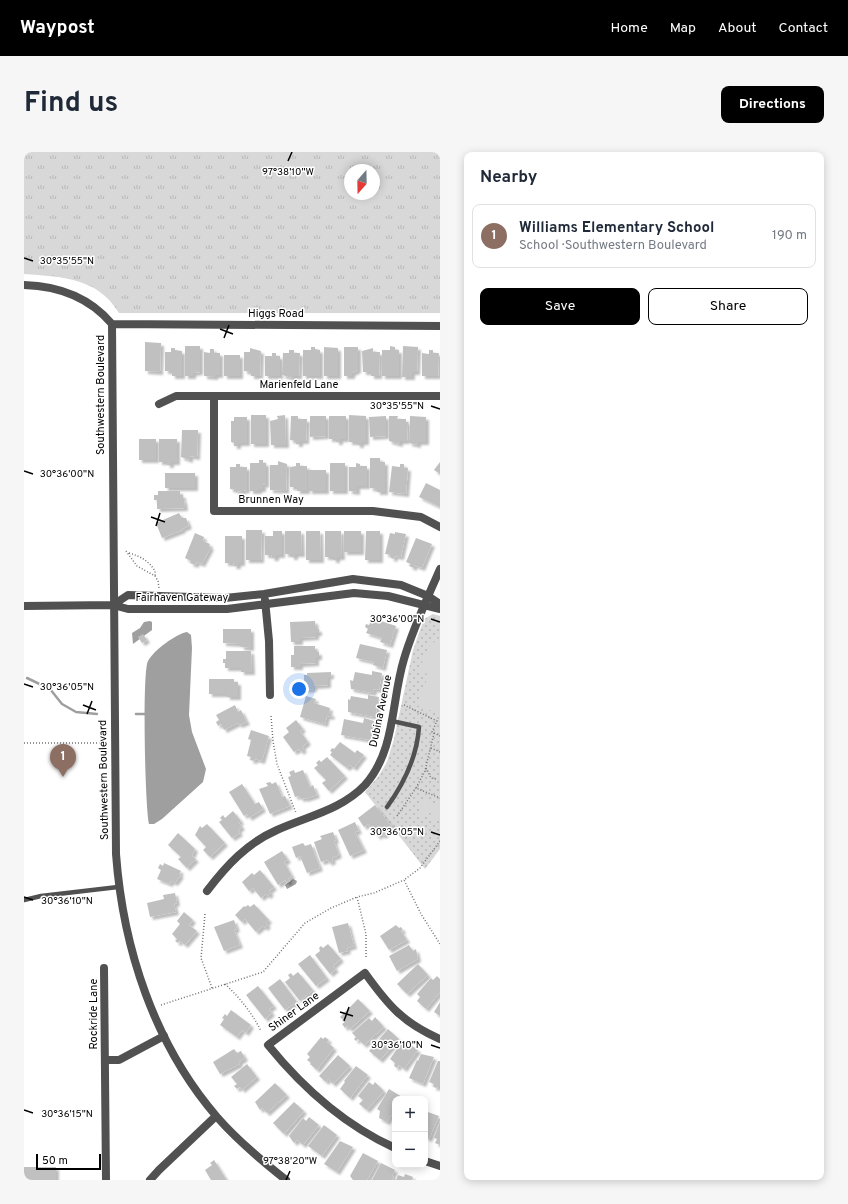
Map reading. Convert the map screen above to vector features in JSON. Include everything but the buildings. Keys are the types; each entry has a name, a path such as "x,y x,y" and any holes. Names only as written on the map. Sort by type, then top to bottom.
{"street":[{"path":"24,285 52,288 72,294 95,307 112,324"},
{"name":"Higgs Road","path":"112,324 440,326"},
{"name":"Southwestern Boulevard","path":"112,324 113,605 116,854 118,886 133,958 164,1036 189,1078 216,1116 259,1159 286,1180"},
{"name":"Marienfeld Lane","path":"159,404 176,396 440,396"},
{"name":"Brunnen Way","path":"214,396 214,511 373,511 421,517 440,527"},
{"name":"Dubina Avenue","path":"207,891 234,859 256,842 276,830 329,810 356,793 371,777 382,758 392,721 403,661 424,605 440,569"},
{"name":"Fairhaven Gateway","path":"113,605 128,595 225,598 264,594 353,579 401,585 428,596 440,604"},
{"name":"Fairhaven Gateway","path":"113,605 128,609 227,609 354,593 388,596 440,609"},
{"path":"264,594 269,641 270,695"},
{"path":"24,606 113,605"},
{"name":"Rockride Lane","path":"104,968 106,1180"},
{"name":"Shiner Lane","path":"392,1146 356,1126 331,1108 294,1076 268,1045 365,973 389,1006 408,1022 440,1039"},
{"name":"Rockride Lane","path":"105,1060 119,1060 164,1036"},
{"path":"150,1180 216,1116"},
{"path":"428,1162 440,1166"}],"lane":[{"path":"387,807 396,795 414,758 418,745 419,727 392,721"},
{"path":"24,900 41,896 118,886"}],"path":[{"path":"126,551 136,566 155,576 160,588"},
{"path":"128,553 139,556 147,562 156,571 155,576"},
{"path":"397,816 416,788 426,768 434,733 432,732 437,721 404,705"},
{"path":"271,716 272,741 277,764 297,814"},
{"path":"434,733 440,736"},
{"path":"24,744 105,743"},
{"path":"431,748 440,752"},
{"path":"426,768 431,778 436,779"},
{"path":"416,788 440,798"},
{"path":"161,1005 263,972 305,923 331,908 357,897 374,893 404,880 420,868 440,841"},
{"path":"404,880 421,914 440,944"},
{"path":"357,897 366,934 366,957"},
{"path":"205,914 201,958 212,988"},
{"path":"225,984 238,997 256,1020 261,1031"}],"green space":[{"path":"24,152 440,152 440,313 119,313 110,301 100,292 78,281 52,276 24,274"},
{"path":"433,614 440,616 440,849 425,869 365,792 378,777 387,762 394,739 413,650 424,619"},
{"path":"440,637 440,714 416,705 429,675 419,670 429,646"},
{"path":"425,797 433,801 426,817 418,813"},
{"path":"436,802 440,804 440,814 437,821 429,818"}],"shaded area":[{"path":"144,622 152,622 152,630 133,644 132,633 140,628"},
{"path":"187,632 191,635 192,648 189,715 192,732 206,769 203,782 162,819 154,824 149,824 146,793 146,670 148,661 155,652 177,636"},
{"path":"293,879 297,881 296,884 287,889 285,885"}],"waterway":[{"path":"27,678 50,689 62,704 76,712 97,714"},
{"path":"136,714 149,714"}],"place":[{"name":"Williams Elementary School","path":"63,777"}]}
